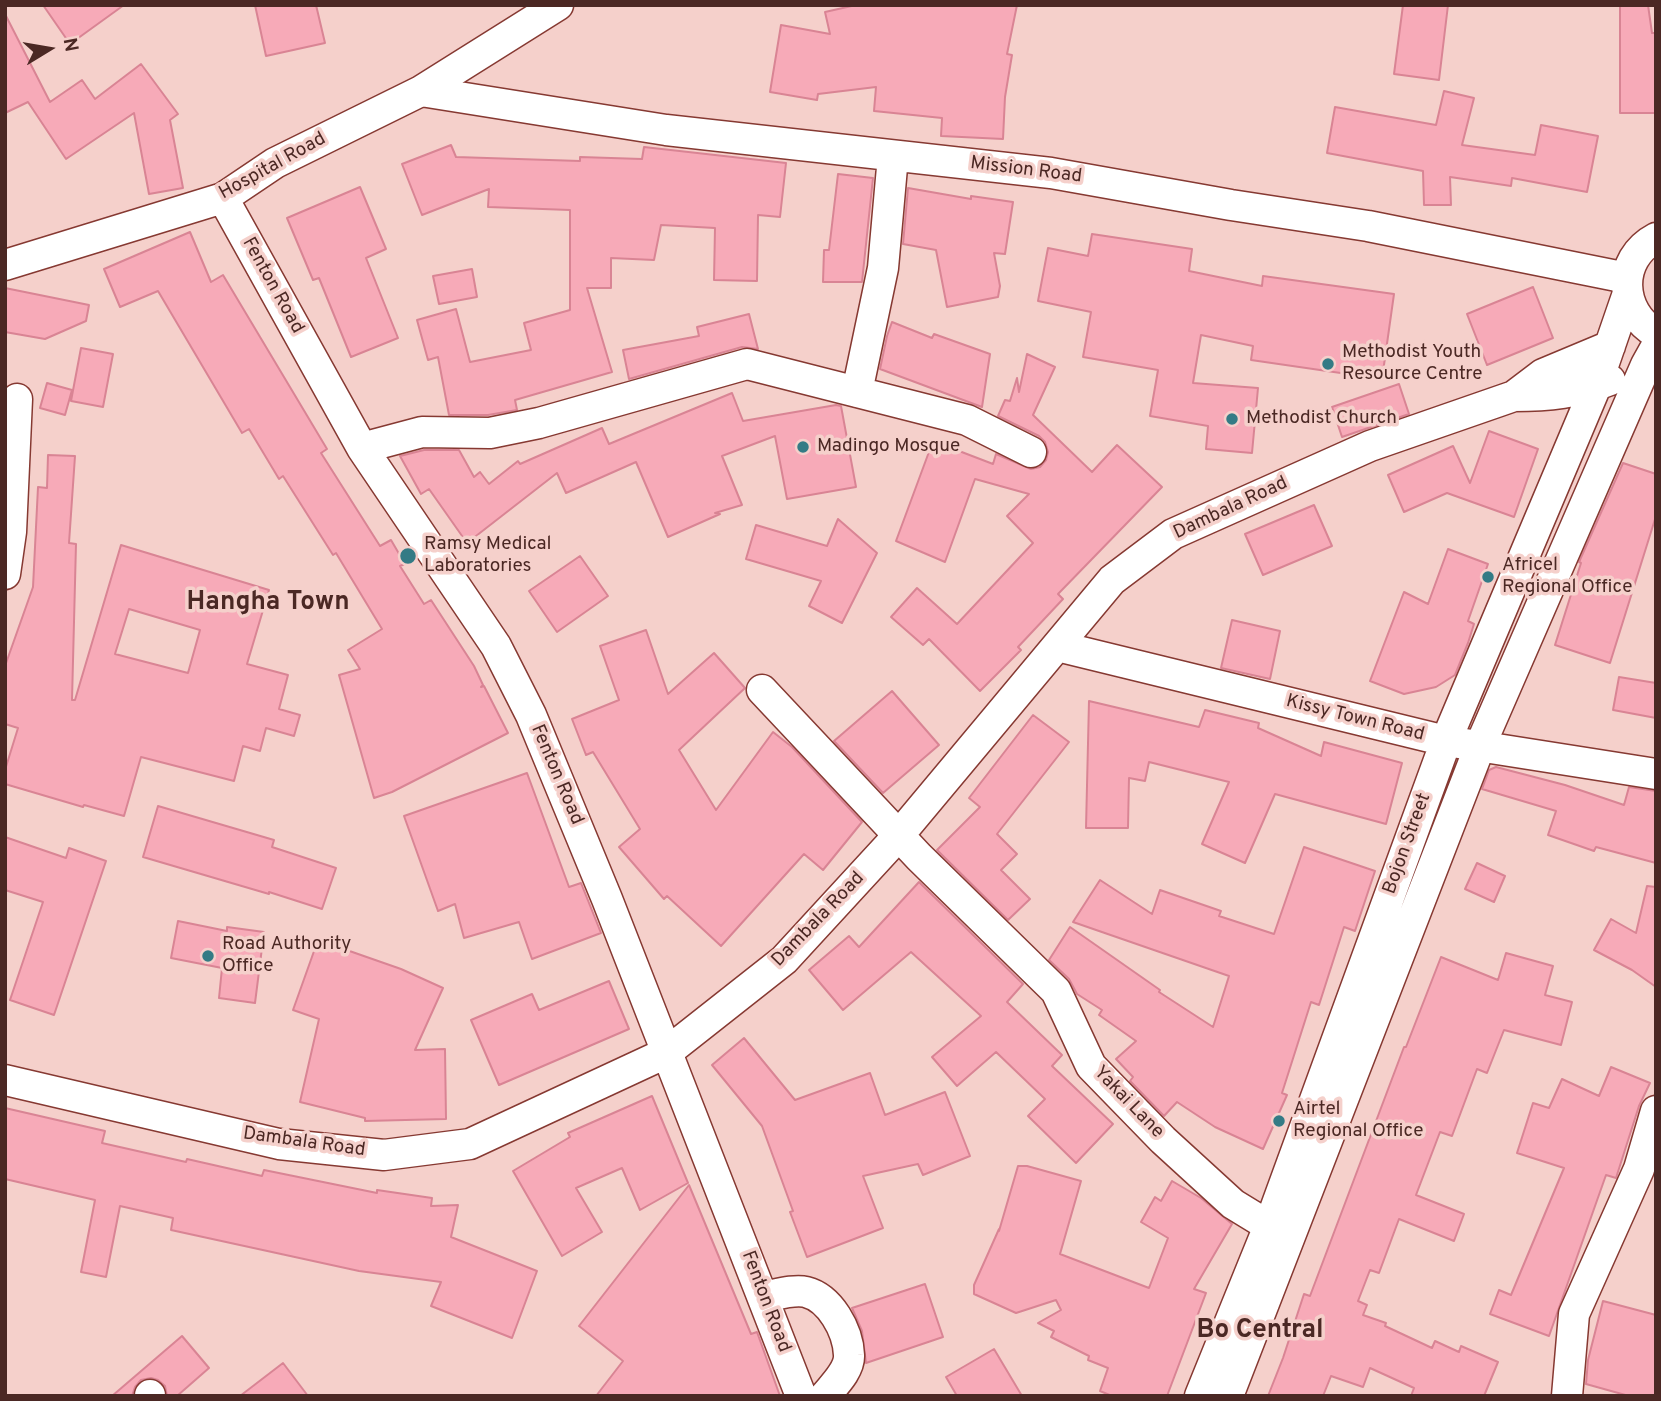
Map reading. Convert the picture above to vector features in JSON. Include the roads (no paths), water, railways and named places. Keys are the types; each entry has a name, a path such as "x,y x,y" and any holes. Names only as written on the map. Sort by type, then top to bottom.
{"street":[{"name":"Hospital Road","path":"5,265 223,198 275,163 421,90 558,5"},
{"name":"Mission Road","path":"421,90 666,130 1051,173 1368,226 1627,287"},
{"path":"857,392 883,268 893,156"},
{"name":"Fenton Road","path":"223,198 362,448 496,646 531,715 607,899 801,1396"},
{"name":"Bojon Street","path":"1200,1396 1269,1226 1446,741 1596,386 1638,252 1656,238"},
{"path":"1627,287 1639,321 1656,333"},
{"name":"Dambala Road","path":"5,1080 279,1143 384,1155 470,1144 666,1052 784,960 899,835 1112,580 1173,534 1370,446 1514,396 1543,374 1610,346"},
{"name":"Bojon Street","path":"1228,1396 1480,746 1651,356"},
{"name":"Dambala Road","path":"1514,396 1552,396 1596,386 1651,356"},
{"path":"362,448 422,432 490,433 539,423 747,364 967,419 1031,452"},
{"path":"5,574 11,532 17,399"},
{"name":"Kissy Town Road","path":"1057,646 1446,741 1656,774"},
{"name":"Yakai Lane","path":"762,690 899,835 1056,991 1091,1066 1163,1140 1233,1204 1269,1226"},
{"path":"1567,1396 1574,1314 1639,1169 1656,1111"},
{"path":"763,1297 804,1291 826,1303 840,1320 850,1356 839,1380 825,1396"}],"place":[{"name":"Methodist Youth Resource Centre","path":"1328,364"},
{"name":"Methodist Church","path":"1232,419"},
{"name":"Madingo Mosque","path":"803,447"},
{"name":"Ramsy Medical Laboratories","path":"408,556"},
{"name":"Africel Regional Office","path":"1488,577"},
{"name":"Road Authority Office","path":"208,956"},
{"name":"Airtel Regional Office","path":"1279,1121"}],"district":[{"name":"Hangha Town","path":"268,604"},
{"name":"Bo Central","path":"1260,1332"}]}
